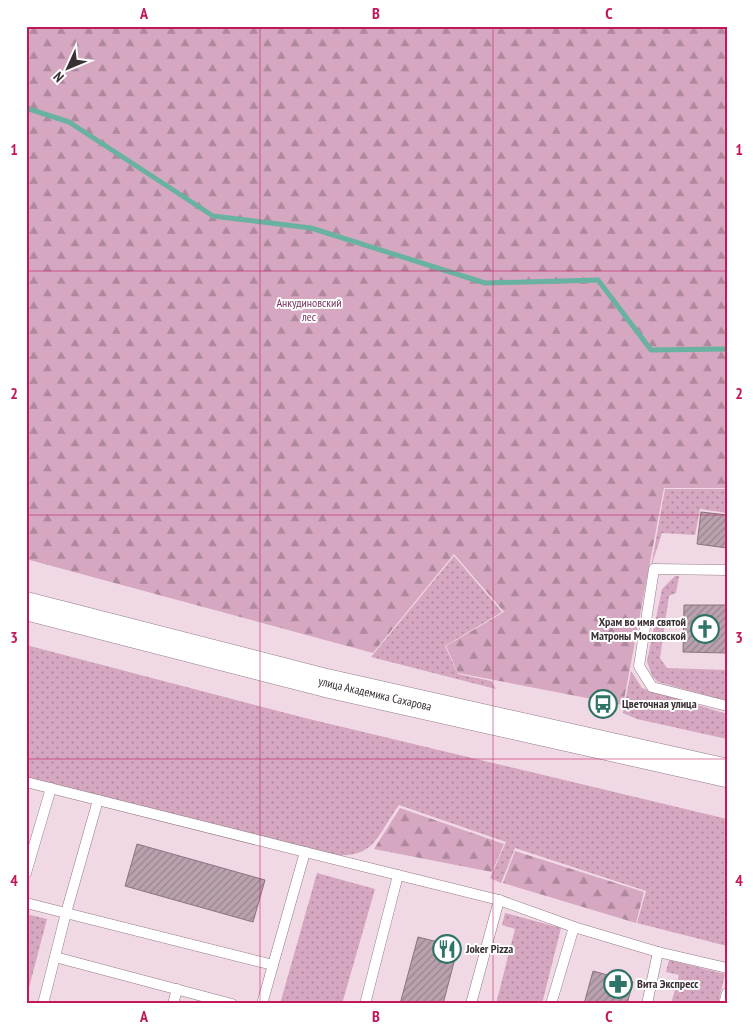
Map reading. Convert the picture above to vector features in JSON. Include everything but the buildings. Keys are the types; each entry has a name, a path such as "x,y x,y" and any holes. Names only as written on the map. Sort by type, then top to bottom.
{"main road":[{"name":"улица Академика Сахарова","path":"26,606 326,683 727,773"}],"lane":[{"path":"727,570 654,569 639,666 652,687 727,706"},
{"path":"26,782 498,900 574,927 658,952 727,968"},
{"path":"26,873 51,788"},
{"path":"43,1004 98,800"},
{"path":"262,1004 305,852"},
{"path":"365,1004 398,875"},
{"path":"471,1004 498,900"},
{"path":"26,903 273,965"},
{"path":"551,1004 574,927"},
{"path":"647,1004 658,952"},
{"path":"55,957 232,1004"},
{"path":"173,1004 177,989"},
{"path":"724,1004 727,993"}],"green space":[{"name":"Анкудиновский лес","path":"26,26 727,26 727,488 664,488 623,705 458,673 446,646 504,612 454,554 373,653 26,559"},
{"path":"665,489 727,489 727,513 700,509 695,535 662,533 651,567"},
{"path":"454,556 502,612 445,646 458,674 491,681 496,689 371,657"},
{"path":"675,576 679,576 676,593 669,596 660,658 667,668 727,670 727,701 658,682 652,676 647,661 662,589"},
{"path":"26,645 305,718 727,819 727,946 637,923 646,891 515,848 501,883 490,878 506,842 399,805 378,837 368,848 359,853 340,855 301,849 26,777"},
{"path":"631,671 642,688 727,714 727,739 637,719 623,713"},
{"path":"400,808 504,844 492,872 374,849"},
{"path":"515,851 644,892 636,923 503,883"},
{"path":"317,873 375,889 342,1004 280,1004"},
{"path":"505,913 561,928 542,1004 496,1004 515,929 502,925"},
{"path":"26,914 47,919 26,999"},
{"path":"669,960 725,974 718,1004 671,1004 679,975 666,972"}],"waterway":[{"path":"26,108 69,122 213,216 311,228 485,283 598,280 651,350 727,349"}],"place":[{"name":"Храм во имя святой Матроны Московской","path":"705,629"},
{"name":"Цветочная улица","path":"603,704"},
{"name":"Joker Pizza","path":"447,949"},
{"name":"Вита Экспресс","path":"618,984"}]}
